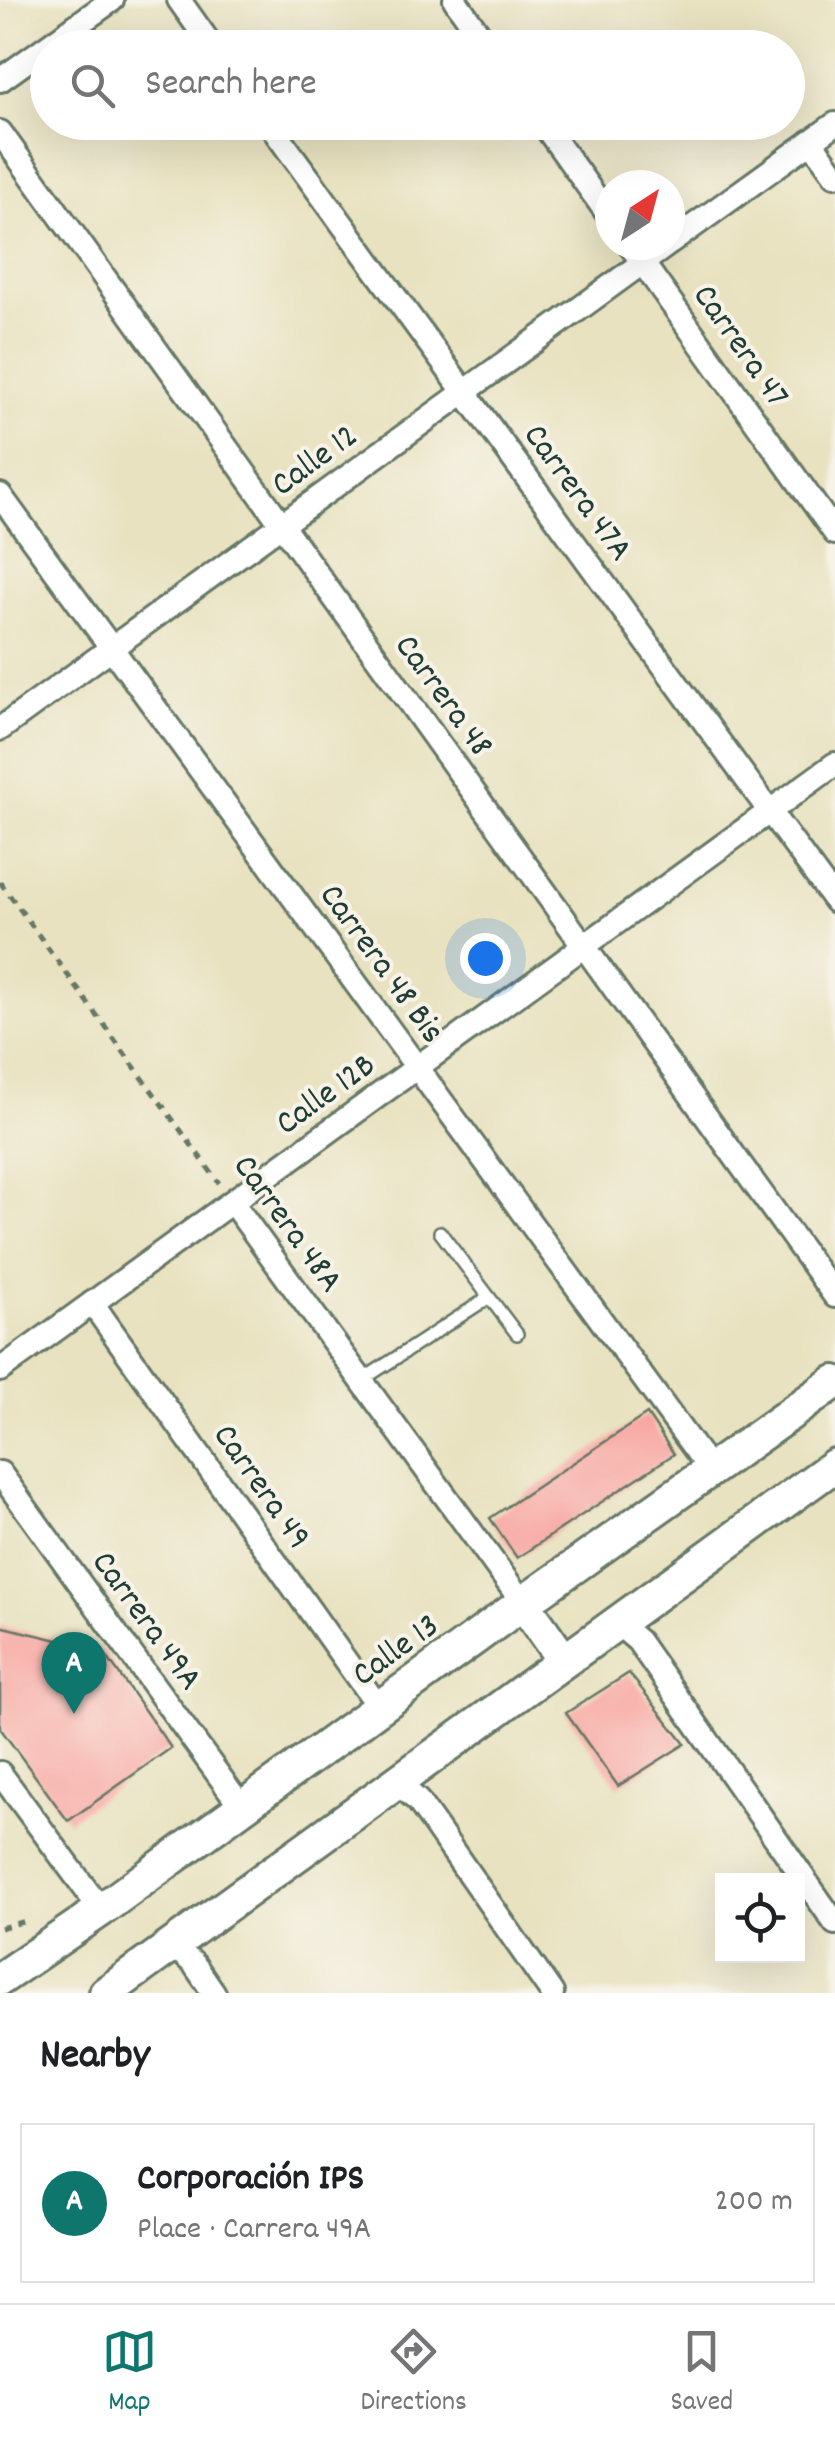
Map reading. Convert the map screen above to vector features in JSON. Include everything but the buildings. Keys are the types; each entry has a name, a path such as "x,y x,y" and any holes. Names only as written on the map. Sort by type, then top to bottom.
{"main road":[{"name":"Calle 13","path":"0,1978 102,1910 241,1806 835,1382"},
{"path":"106,1993 835,1466"},
{"path":"523,1603 564,1662"},
{"path":"0,1957 46,1947"}],"street":[{"path":"70,30 112,0"},
{"path":"179,0 200,30"},
{"path":"455,0 476,30"},
{"path":"0,80 30,59"},
{"name":"Calle 12","path":"685,232 835,124"},
{"name":"Carrera 48","path":"0,132 835,1296"},
{"name":"Carrera 47A","path":"281,140 835,901"},
{"path":"555,140 595,196"},
{"path":"811,141 835,176"},
{"name":"Calle 12","path":"0,729 464,392 629,260"},
{"name":"Carrera 47","path":"640,260 835,533"},
{"name":"Carrera 48 Bis","path":"0,495 710,1472"},
{"name":"Calle 12B","path":"0,1370 835,764"},
{"name":"Carrera 48A","path":"232,1202 523,1603"},
{"name":"Carrera 49","path":"92,1304 379,1708"},
{"name":"Carrera 49A","path":"0,1473 241,1806"},
{"path":"617,1623 638,1642 835,1923"},
{"path":"0,1773 102,1910"},
{"path":"398,1782 418,1801 552,1993"},
{"path":"172,1945 194,1964 214,1993"}],"lane":[{"path":"440,1232 516,1334"},
{"path":"362,1380 488,1298"}],"path":[{"name":"Carrera 48A","path":"0,882 232,1202"}],"place":[{"name":"Corporación IPS","path":"74,1714"}]}
